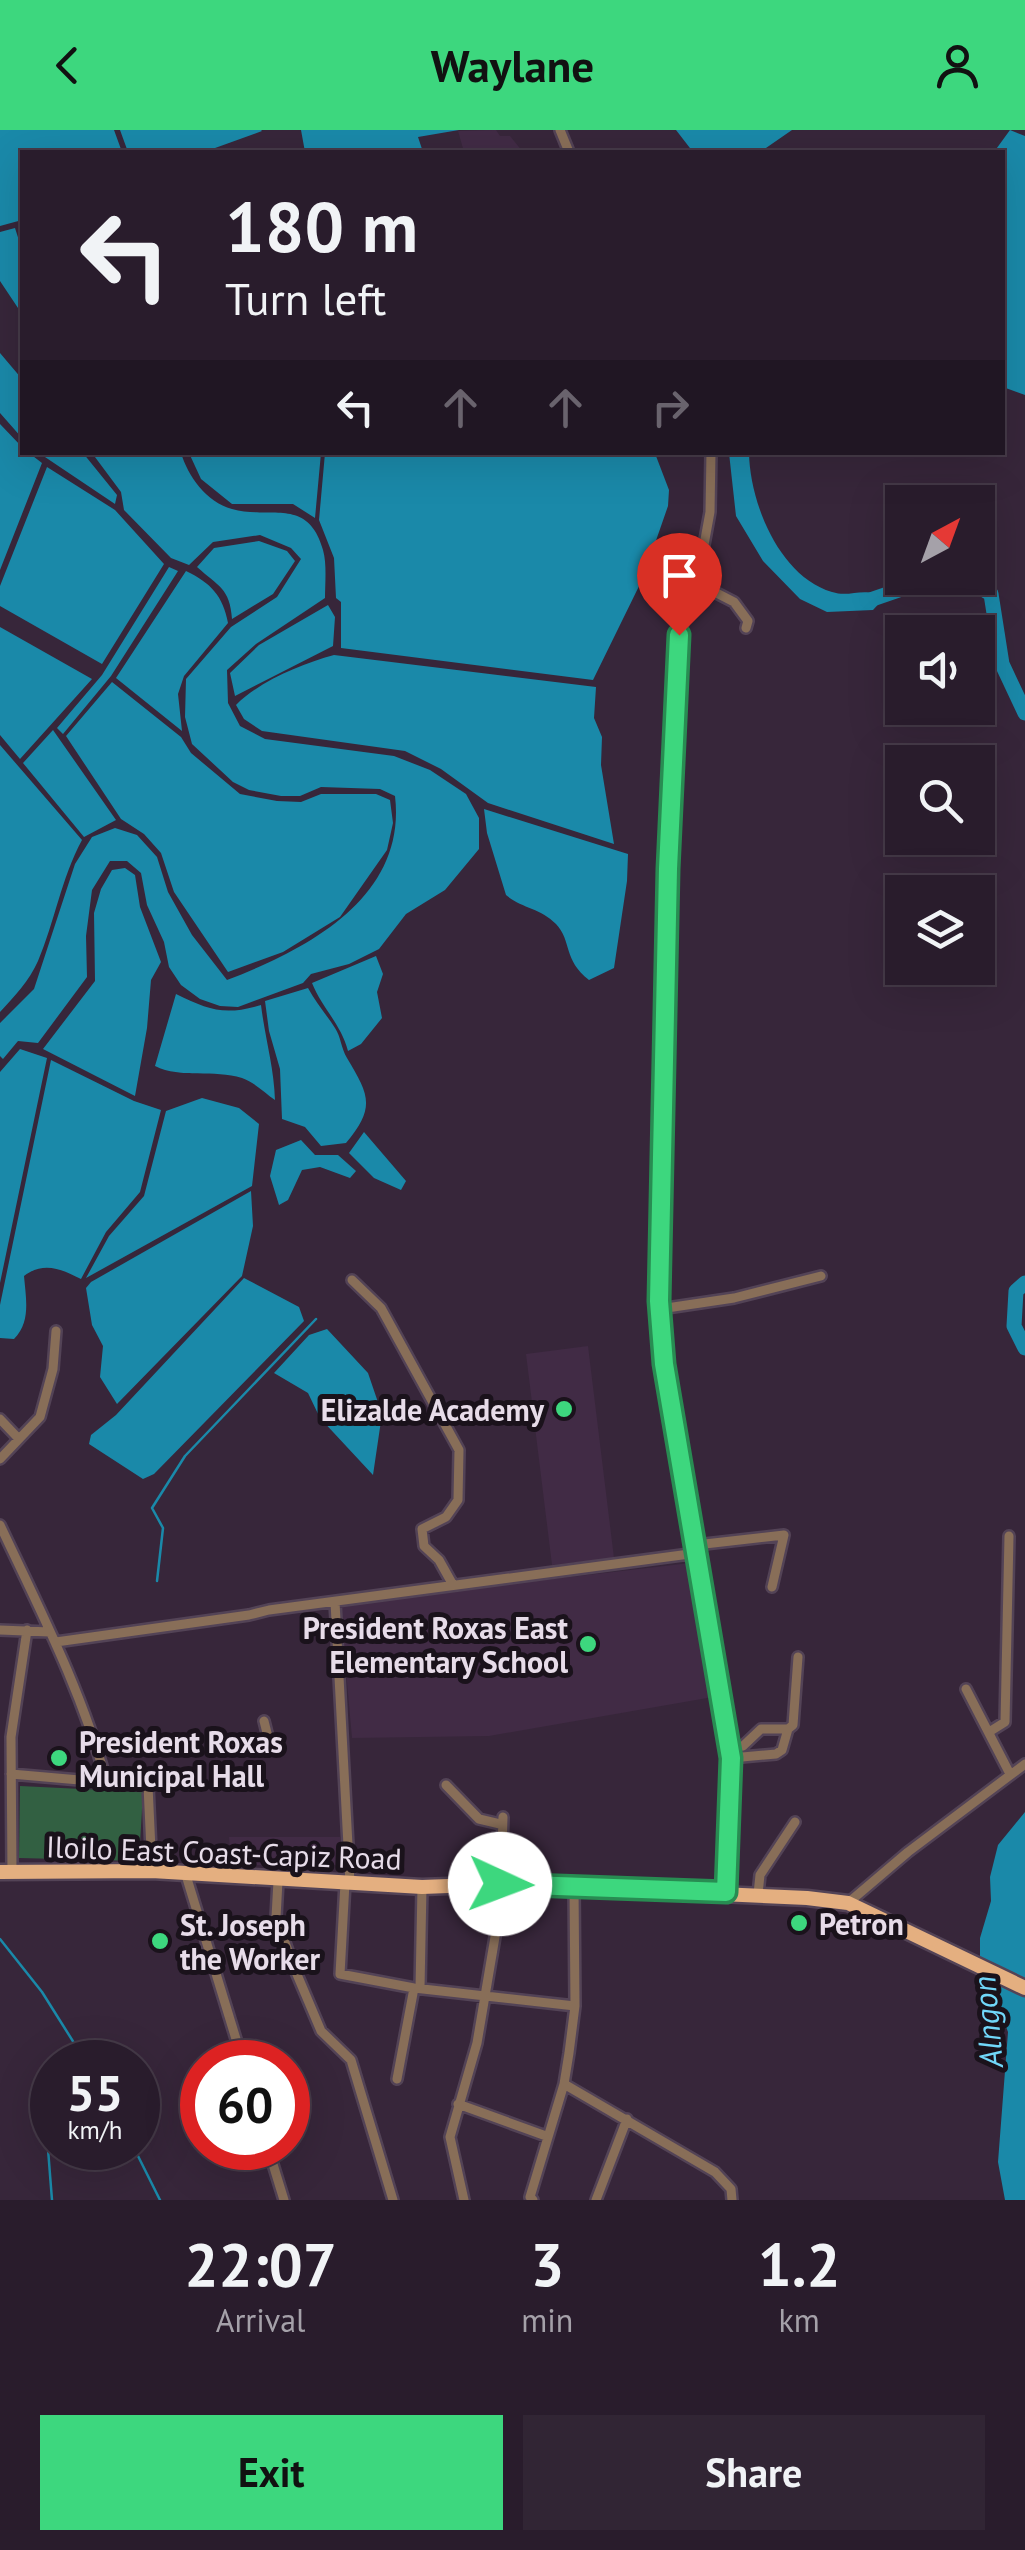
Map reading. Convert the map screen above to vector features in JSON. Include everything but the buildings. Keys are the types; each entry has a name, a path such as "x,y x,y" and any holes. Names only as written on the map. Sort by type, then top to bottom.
{"main road":[{"name":"Iloilo East Coast-Capiz Road","path":"6,1872 185,1872 278,1881 422,1887 574,1886 726,1892 848,1903 1025,1988"}],"street":[{"path":"711,455 710,512 697,583 679,635 668,869 660,1309 664,1364 730,1753 726,1892"},
{"path":"697,583 734,602 748,621 746,628"},
{"path":"660,1309 734,1298 821,1276"},
{"path":"352,1280 381,1308 459,1450 458,1500 446,1518 422,1528 424,1546 440,1560 453,1585"},
{"path":"0,1458 40,1417 53,1368 56,1330"},
{"path":"0,1419 19,1439"},
{"path":"0,1525 56,1642 97,1745 107,1784"},
{"path":"56,1642 784,1536 772,1587"},
{"path":"989,1732 1005,1722 1010,1536"},
{"path":"335,1602 347,1883 340,1974 417,1988 575,2006"},
{"path":"0,1630 50,1632"},
{"path":"6,1872 11,1738 27,1630"},
{"path":"730,1753 776,1754 782,1750 793,1725 798,1657"},
{"path":"966,1688 1010,1774"},
{"path":"264,1721 269,1741"},
{"path":"730,1753 761,1729 788,1730"},
{"path":"848,1903 908,1852 1025,1764"},
{"path":"11,1774 148,1786 152,1871"},
{"path":"446,1785 478,1819 502,1820 502,1884 487,1995 450,2137 464,2200"},
{"path":"758,1894 760,1875 796,1822"},
{"path":"185,1872 235,2040"},
{"path":"278,1881 276,1917 321,2032 351,2060 393,2200"},
{"path":"532,2200 546,2136 564,2084 575,2006 574,1886"},
{"path":"396,2079 417,1988 422,1887"},
{"path":"564,2084 715,2172 732,2189 732,2200"},
{"path":"458,2104 546,2136"},
{"path":"596,2200 626,2119"},
{"path":"275,2170 284,2200"}],"shaded area":[{"path":"496,130 500,136 510,136 521,150 463,150 458,131"},
{"name":"Elizalde Academy","path":"588,1346 614,1558 552,1565 526,1354"},
{"name":"President Roxas East Elementary School","path":"690,1563 713,1697 489,1736 352,1738 340,1604"},
{"path":"229,1837 340,1837 345,1865 231,1865"}],"green space":[{"path":"20,1786 143,1792 139,1861 19,1858"}],"water":[{"path":"0,130 114,130 121,150 20,150 20,221 0,226"},
{"path":"120,130 262,131 210,150 127,150"},
{"path":"301,130 459,130 418,137 422,150 305,150"},
{"path":"676,130 792,130 763,150 691,150"},
{"path":"1010,130 1025,136 1025,395 1005,388 1005,150 995,150"},
{"path":"15,228 20,244 20,311 0,281 0,232"},
{"path":"0,353 20,377 20,436 0,413"},
{"path":"0,424 20,445 20,455 32,455 42,463 0,570"},
{"path":"42,455 85,455 117,495 115,504"},
{"path":"93,455 182,455 199,487 223,506 246,512 286,513 308,522 323,550 325,598 256,644 227,670 228,703 240,726 265,739 394,756 430,770 466,794 479,818 479,849 445,890 406,914 379,949 238,1007 200,999 181,985 169,967 164,942 147,905 141,873 127,861 110,861 92,890 86,936 87,977 38,1043 18,1041 3,1059 0,1023 34,989 75,864 92,837 115,828 137,835 157,857 168,892 192,935 227,980 289,952 346,914 385,863 395,832 395,796 380,789 321,787 300,796 249,790 233,782 192,744 185,717 186,679 231,627 277,597 301,559 291,548 260,535 213,542 189,565 171,558 124,510 121,492"},
{"path":"190,455 321,455 315,518 293,504 232,504 201,479"},
{"path":"325,455 655,455 669,490 668,506 643,578 593,680 341,648 341,602 336,598 334,558 319,520"},
{"path":"729,455 749,455 762,515 797,571 832,592 870,592 885,597 873,610 827,612 800,599 763,561 736,516"},
{"path":"47,467 115,510 164,564 102,664 0,606 0,586"},
{"path":"259,541 287,551 295,561 273,594 232,619 226,594 197,567 214,548"},
{"path":"169,567 178,571 111,676 63,734 57,728 102,675"},
{"path":"186,571 215,591 228,623 184,676 178,694 182,731 116,678"},
{"path":"328,605 335,617 333,646 235,696 230,673 259,645"},
{"path":"0,627 92,679 20,759 0,735"},
{"path":"334,655 596,687 594,718 602,737 601,765 614,844 488,803 441,769 405,751 262,731 244,719 236,705 257,688 295,668"},
{"path":"112,682 181,737 191,753 240,794 301,802 321,794 376,794 390,800 393,823 387,850 340,917 283,952 228,972 174,892 161,853 144,834 121,819 66,736"},
{"path":"53,730 116,820 84,837 23,763"},
{"path":"0,745 82,840 38,961 0,1012"},
{"path":"484,809 628,854 614,968 589,980 575,965 556,924 506,895 487,833"},
{"path":"125,868 135,875 140,907 161,962 151,980 135,1096 43,1049 95,981 94,913 112,870"},
{"path":"376,956 383,974 377,992 382,1018 361,1044 348,1051 312,983"},
{"path":"308,988 337,1031 364,1092 362,1120 346,1143 321,1146 305,1127 282,1119 280,1069 265,1001"},
{"path":"176,994 217,1010 261,1005 275,1100 242,1078 176,1072 155,1066"},
{"path":"20,1049 47,1058 0,1283 0,1072"},
{"path":"51,1060 161,1110 140,1192 106,1232 81,1279 46,1268 24,1276 23,1325 14,1339 0,1338 0,1305"},
{"path":"202,1098 239,1108 259,1124 252,1186 86,1278 109,1236 144,1196 166,1111"},
{"path":"364,1132 406,1181 401,1190 374,1178 349,1153"},
{"path":"301,1140 315,1155 338,1155 356,1171 350,1178 320,1167 302,1170 288,1200 279,1205 270,1176 276,1150"},
{"path":"251,1191 253,1226 242,1276 117,1404 100,1377 103,1346 92,1325 86,1288"},
{"path":"244,1278 299,1307 304,1321 154,1474 143,1479 89,1444 91,1435 116,1415"},
{"path":"327,1329 368,1373 382,1414 373,1475 320,1418 308,1393 274,1373 309,1335"},
{"path":"1025,1812 1025,2200 1005,2200 998,2162 1008,2032 980,1957 980,1938 991,1901 990,1877 998,1845"}],"waterway":[{"path":"867,601 885,595"},
{"path":"991,595 1002,664 1025,713"},
{"path":"1025,1283 1016,1291 1014,1326 1025,1348"},
{"path":"157,1581 163,1528 152,1508 185,1456 316,1319"},
{"path":"0,1939 42,1992 72,2040"},
{"path":"50,2170 52,2200"},
{"path":"145,2170 160,2200"}],"place":[{"name":"Elizalde Academy","path":"564,1409"},
{"name":"President Roxas East Elementary School","path":"588,1644"},
{"name":"President Roxas Municipal Hall","path":"59,1758"},
{"name":"Petron","path":"799,1923"},
{"name":"St. Joseph the Worker","path":"160,1941"}],"route":[{"path":"500,1884 726,1892 731,1758 664,1364 659,1301 668,869 679,635"}],"water label":[{"name":"Alngon","path":"987,2022"}]}
